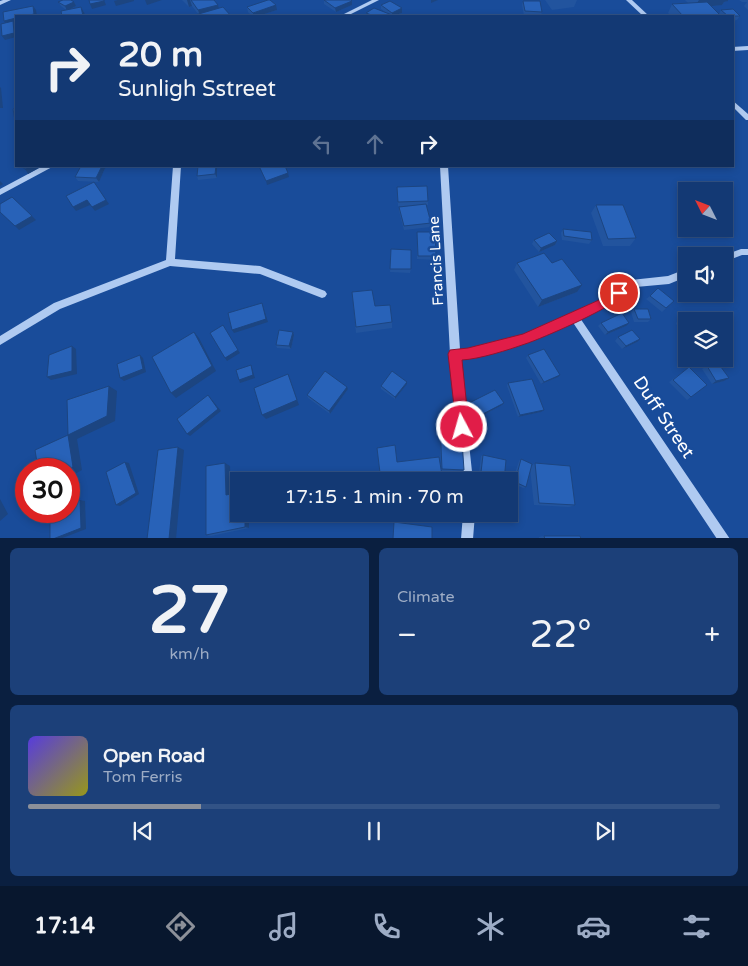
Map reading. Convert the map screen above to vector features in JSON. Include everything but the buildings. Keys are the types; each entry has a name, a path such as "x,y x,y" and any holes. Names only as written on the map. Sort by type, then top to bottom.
{"street":[{"path":"0,3 8,0"},
{"path":"348,15 376,0"},
{"path":"629,0 645,15"},
{"path":"734,49 748,48"},
{"path":"734,104 748,118"},
{"path":"0,192 48,167"},
{"path":"170,262 177,167"},
{"name":"Francis Lane","path":"444,167 455,354 466,472"},
{"path":"733,255 741,252 748,252"},
{"path":"0,341 57,306 170,262 260,270 322,294"},
{"path":"455,354 468,354 524,339 603,303 634,283 669,280 678,276"},
{"name":"Duff Street","path":"574,316 724,538"},
{"path":"468,538 469,522"}],"route":[{"path":"462,427 455,354 468,354 524,339 603,303 619,293"}]}
